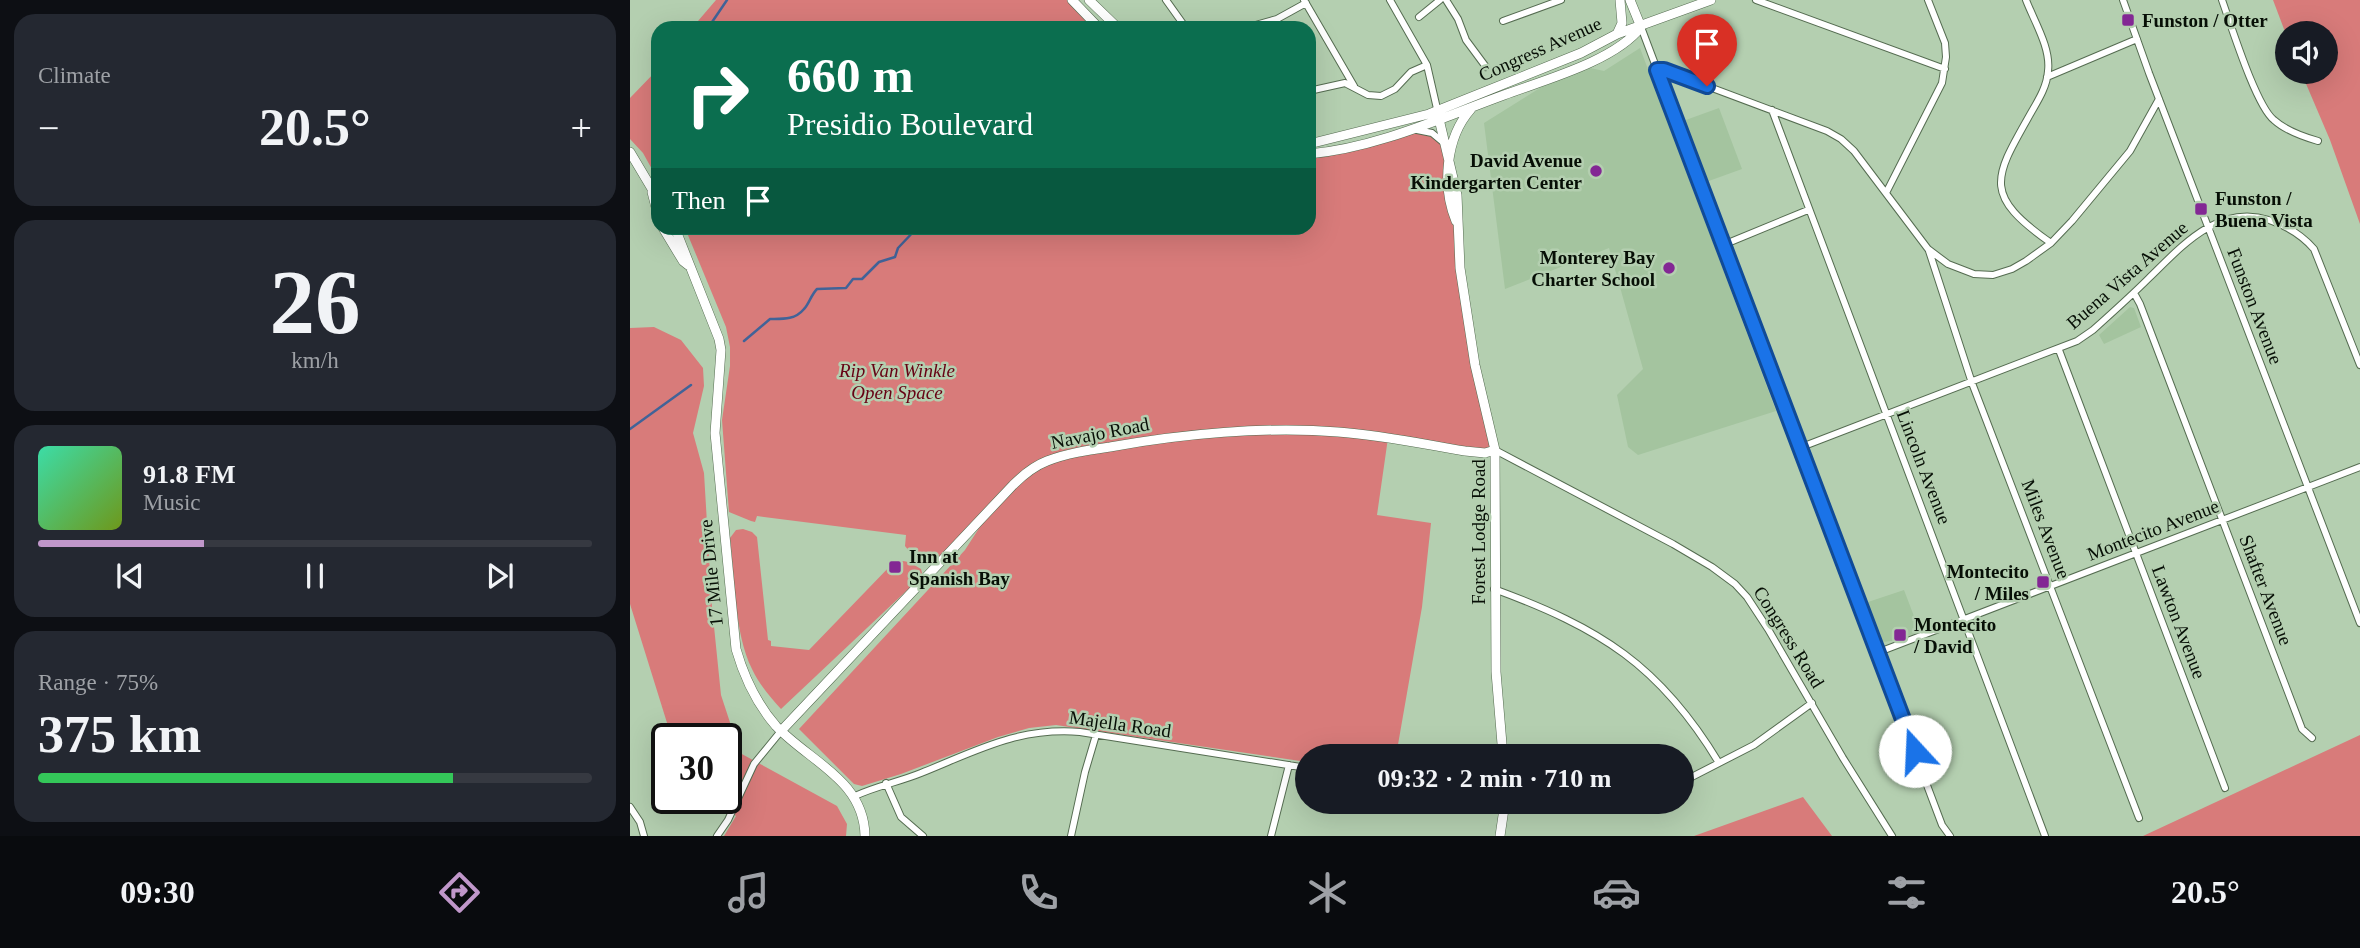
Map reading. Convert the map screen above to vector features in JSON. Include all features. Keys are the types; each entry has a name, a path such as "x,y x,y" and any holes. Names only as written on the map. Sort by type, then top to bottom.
{"street":[{"path":"1072,0 1092,21"},
{"path":"1089,0 1111,21"},
{"path":"1166,0 1181,21"},
{"name":"Forest Lodge Road","path":"1390,0 1427,65 1457,195 1460,268 1475,365 1495,450 1494,589 1496,672 1502,744"},
{"path":"1419,17 1440,0"},
{"path":"1446,0 1458,19 1466,40 1486,67"},
{"path":"1503,21 1561,0"},
{"path":"1617,34 1622,23 1620,0"},
{"path":"1630,0 1879,652 1942,825 1950,836"},
{"path":"1642,27 1711,0"},
{"path":"1756,0 1945,69"},
{"path":"1886,193 1942,83 1945,43 1928,0"},
{"path":"2026,0 2047,56 2047,77 2041,94 2015,142 2000,180 2002,195 2008,206 2031,229 2051,243"},
{"name":"Funston Avenue","path":"2123,0 2360,623"},
{"path":"2222,0 2266,111 2279,124 2318,141"},
{"path":"1270,21 1305,1 1354,86"},
{"name":"Congress Avenue","path":"1316,153 1408,131 1617,34 1642,27"},
{"name":"Congress Avenue","path":"1316,142 1474,106 1594,61 1634,37 1642,27"},
{"path":"2047,77 2137,39"},
{"path":"1316,89 1345,83 1368,95 1381,96 1395,89 1411,72 1427,65"},
{"path":"1657,70 1664,70 1772,110 1841,139 1854,151 1928,249 1948,264 1984,275 2012,269 2051,243 2125,157 2159,99"},
{"path":"1449,167 1457,132 1474,106"},
{"name":"Lincoln Avenue","path":"1772,110 2045,836"},
{"path":"1408,131 1424,130 1436,135 1444,143"},
{"path":"630,152 651,189"},
{"path":"1724,245 1808,210"},
{"name":"Buena Vista Avenue","path":"1799,448 2059,350 2085,337 2189,240 2208,226 2237,217 2254,216 2287,227 2309,244 2319,256 2360,365"},
{"name":"17 Mile Drive","path":"667,235 682,261 688,265"},
{"name":"17 Mile Drive","path":"677,235 721,350 715,433 736,649 742,670 754,693 781,731 828,769 855,796"},
{"name":"Miles Avenue","path":"1928,249 1972,383 2139,818"},
{"name":"Shafter Avenue","path":"2134,293 2302,729 2312,738"},
{"name":"Lawton Avenue","path":"2059,350 2225,788"},
{"name":"Navajo Road","path":"781,731 1013,485 1024,474 1045,461 1144,441 1266,431 1338,432 1465,451 1485,453 1495,450"},
{"name":"Congress Road","path":"1495,450 1673,544 1724,575 1741,591 1756,610 1892,836"},
{"name":"Montecito Avenue","path":"1879,652 2360,467"},
{"path":"1494,589 1576,623 1625,653 1657,681 1685,712 1719,763"},
{"path":"1694,776 1754,745 1812,703"},
{"name":"Majella Road","path":"855,796 1009,737 1048,730 1097,735 1295,766"},
{"path":"717,836 724,827 754,764 781,731"},
{"path":"1071,836 1085,772 1097,735"},
{"path":"1271,836 1289,765"},
{"path":"886,783 901,817 923,836"},
{"path":"855,796 862,814 864,836"},
{"path":"630,807 640,821 645,836"},
{"path":"1500,836 1503,814"}],"shaded area":[{"name":"Monterey Bay Charter School","path":"1640,48 1776,411 1638,455 1628,447 1617,395 1643,369 1609,248 1505,289 1484,123 1567,71 1581,66 1604,71"},
{"path":"1719,108 1742,169 1706,182 1683,121"},
{"path":"2130,307 2134,308 2141,327 2104,344 2099,335"},
{"path":"1904,590 1920,632 1882,642 1865,603"}],"green space":[{"path":"716,0 1069,0 1092,21 698,21"},
{"path":"2273,0 2360,0 2360,224 2330,140 2306,84 2338,84 2338,21 2281,21"},
{"path":"651,76 651,167 643,153 630,139 630,98"},
{"name":"Rip Van Winkle Open Space","path":"1414,130 1440,139 1458,226 1460,268 1495,450 1485,453 1388,438 1377,515 1431,523 1422,607 1398,744 1295,744 1295,760 1056,725 1029,728 998,737 901,774 862,786 854,784 799,729 965,550 994,505 933,562 909,551 905,546 906,535 757,516 755,522 729,512 722,420 730,347 726,327 688,235 1316,235 1316,152"},
{"path":"654,327 681,340 703,368 704,386 693,433 704,473 712,607 721,695 730,723 667,723 630,604 630,328"},
{"path":"743,529 757,537 768,640 771,641 771,646 809,650 893,563 908,562 921,569 922,573 919,579 781,709 755,675 742,639 730,538 736,530"},
{"path":"2360,735 2360,836 2143,836"},
{"path":"742,754 837,806 847,824 846,836 724,836 736,816 733,814 742,814"},
{"path":"1803,797 1832,836 1694,836"}],"waterway":[{"path":"713,21 727,0"},
{"path":"744,341 770,319 788,318 800,313 817,289 846,288 853,279 862,279 879,262 895,257 898,248 910,235"},
{"path":"630,429 691,385"}],"place":[{"name":"Funston / Otter","path":"2128,20"},
{"name":"David Avenue Kindergarten Center","path":"1596,171"},
{"name":"Funston / Buena Vista","path":"2201,209"},
{"name":"Monterey Bay Charter School","path":"1669,268"},
{"name":"Inn at Spanish Bay","path":"895,567"},
{"name":"Montecito / Miles","path":"2043,582"},
{"name":"Montecito / David","path":"1900,635"}],"route":[{"path":"1707,86 1664,70 1657,70 1915,751"}]}
